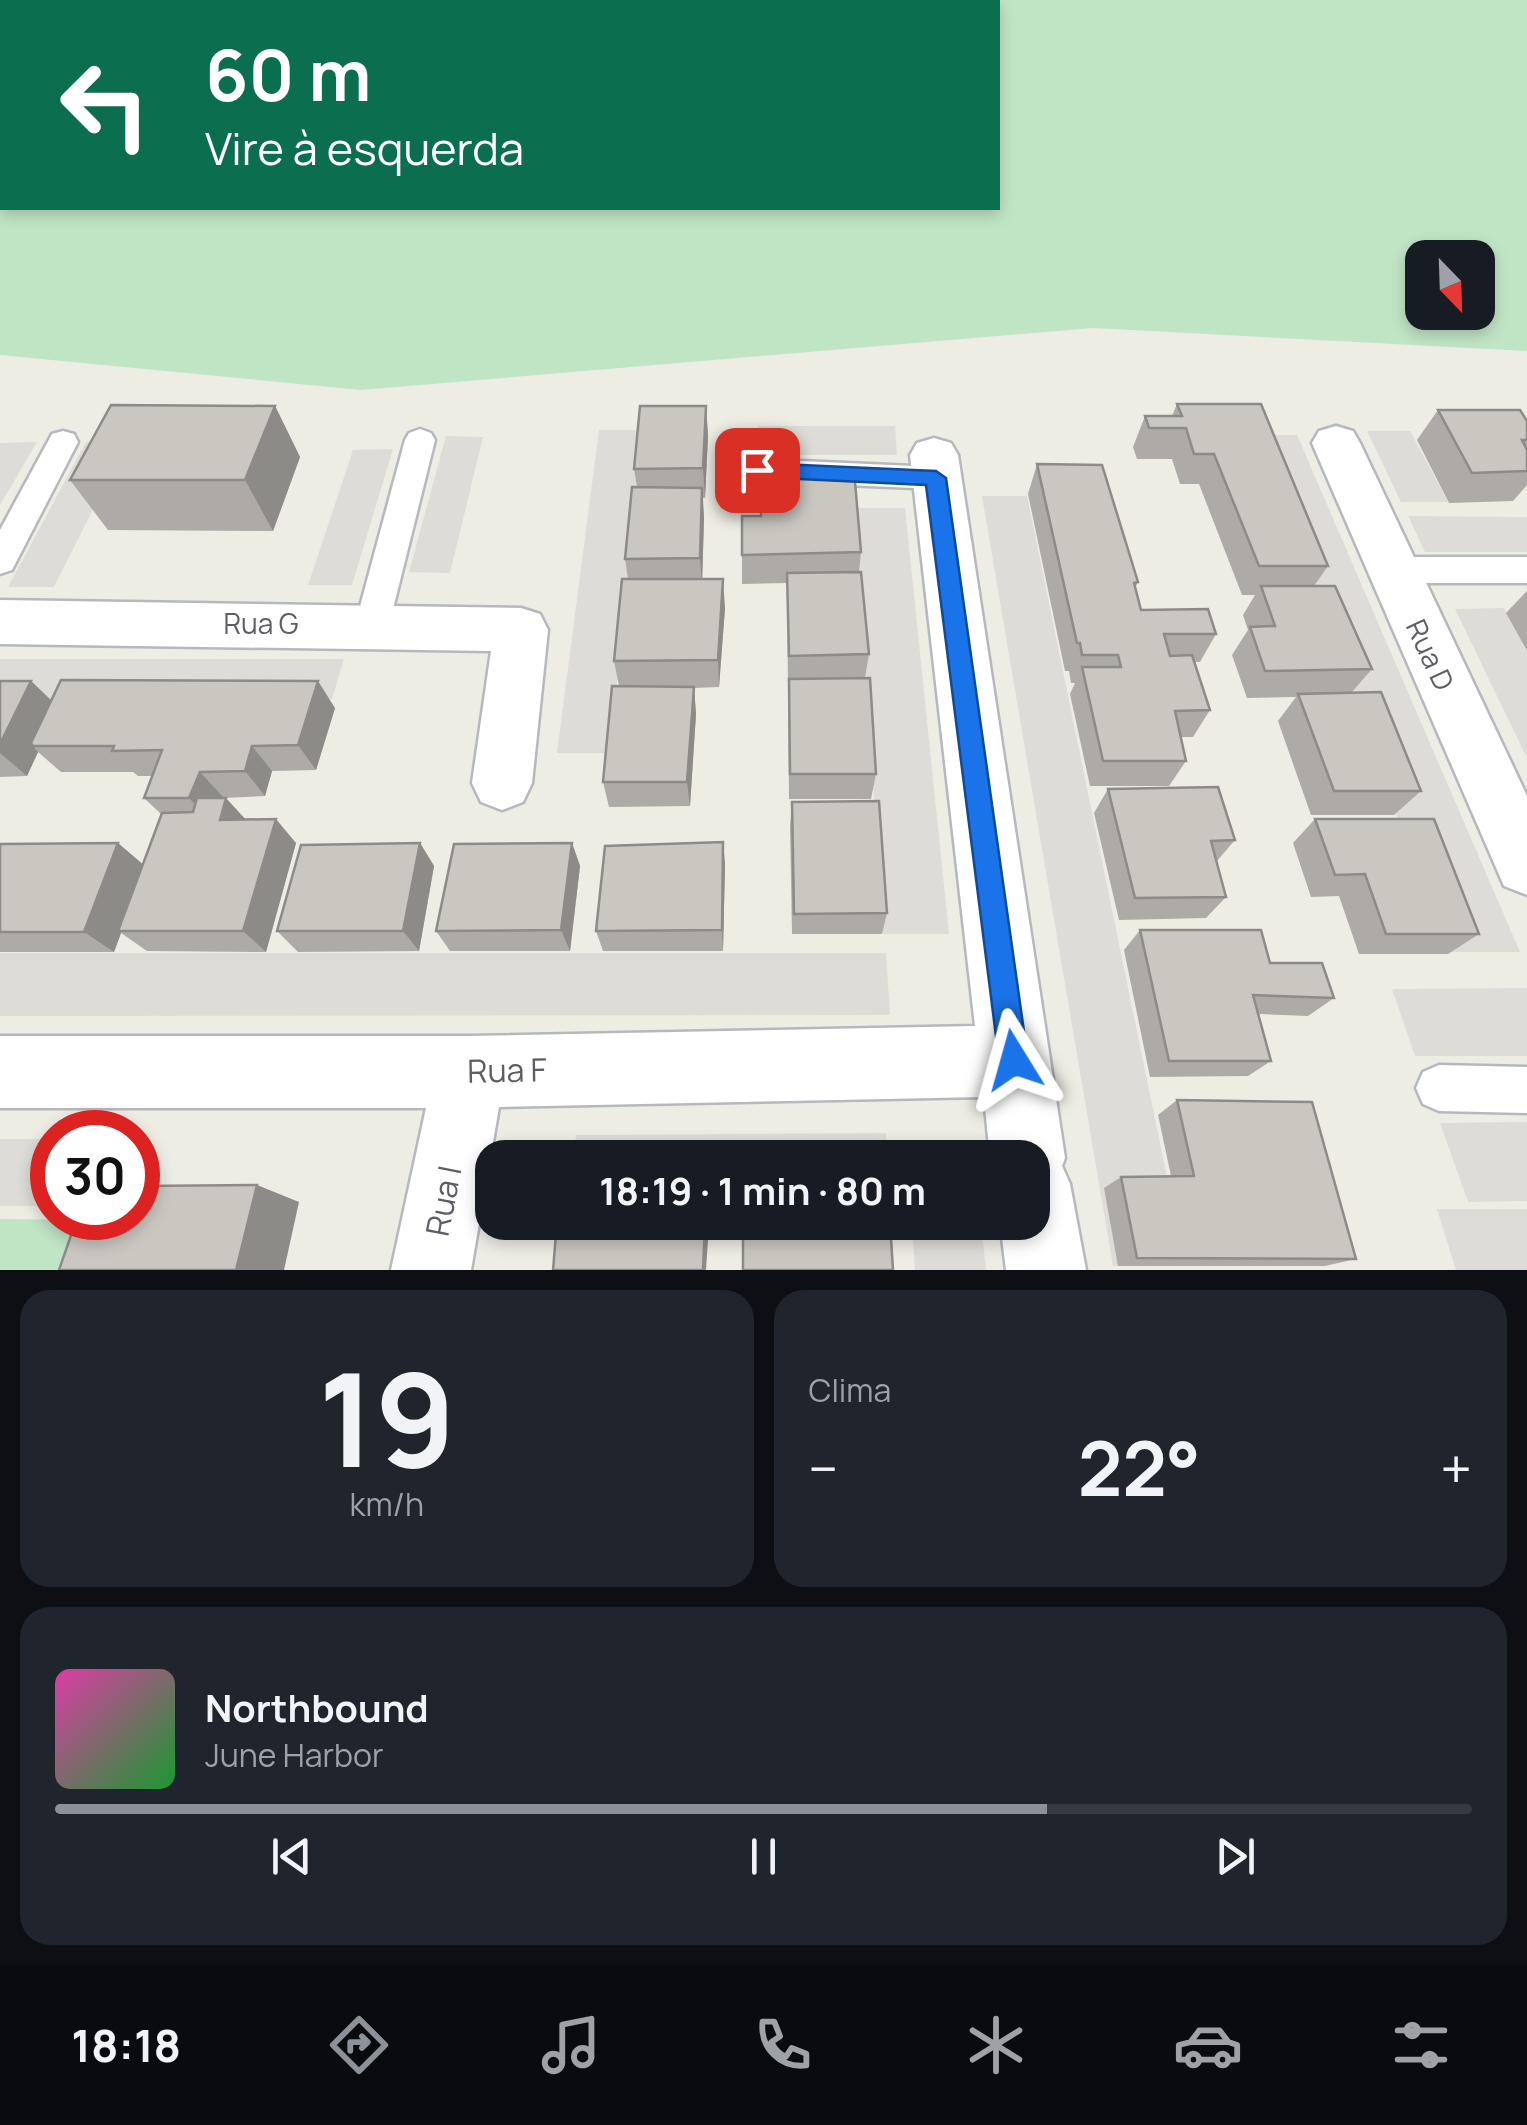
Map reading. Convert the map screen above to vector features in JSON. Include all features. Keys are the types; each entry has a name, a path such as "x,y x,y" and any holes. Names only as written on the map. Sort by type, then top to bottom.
{"street":[{"name":"Rua D","path":"1336,444 1527,866"},
{"path":"935,467 1025,1140"},
{"name":"Rua G","path":"0,622 372,624 521,630 502,783"},
{"name":"Rua F","path":"0,1072 469,1072 1014,1060"},
{"name":"Rua I","path":"430,1270 469,1072"},
{"path":"1041,1240 1046,1270"}],"lane":[{"path":"372,624 420,440"},
{"path":"0,561 62,442"},
{"path":"757,470 935,467"},
{"path":"1391,570 1527,570"},
{"path":"1440,1088 1527,1090"}],"shaded area":[{"path":"758,426 895,426 897,455 758,455"},
{"path":"599,430 642,430 610,753 557,753"},
{"path":"1367,431 1410,431 1448,502 1401,502"},
{"path":"1249,435 1297,435 1520,952 1450,952"},
{"path":"446,436 483,437 450,573 409,572"},
{"path":"37,442 0,505 0,443"},
{"path":"86,442 127,442 54,587 8,587"},
{"path":"393,449 352,585 308,585 353,450"},
{"path":"982,496 1027,496 1185,1265 1113,1266"},
{"path":"855,508 905,508 949,934 883,934"},
{"path":"1408,516 1527,517 1527,552 1425,552"},
{"path":"1504,608 1527,653 1527,758 1455,609"},
{"path":"0,659 344,659 332,699 0,699"},
{"path":"0,953 886,953 890,1015 0,1016"},
{"path":"1527,988 1527,1056 1415,1056 1392,989"},
{"path":"1527,1122 1527,1201 1468,1202 1440,1123"},
{"path":"886,1133 887,1140 576,1140 576,1135"},
{"path":"0,1139 30,1139 30,1206 0,1206"},
{"path":"1437,1209 1527,1209 1527,1270 1456,1270"},
{"path":"913,1240 983,1240 986,1270 915,1270"}],"green space":[{"path":"1000,0 1527,0 1527,351 1093,328 361,390 0,355 0,210 1000,210"},
{"path":"0,1219 30,1219 30,1240 90,1240 80,1270 0,1270"}],"building":[{"path":"1177,404 1261,404 1328,566 1259,566 1214,454 1194,454 1186,428 1149,428 1145,416 1182,416"},
{"path":"111,405 275,406 245,480 70,480"},
{"path":"640,406 706,406 703,468 634,469"},
{"path":"1438,410 1520,410 1527,421 1527,440 1522,440 1527,450 1527,471 1472,473"},
{"path":"1037,464 1102,465 1138,582 1134,583 1141,610 1208,609 1216,634 1164,634 1170,656 1192,655 1210,710 1175,711 1186,761 1103,761 1082,667 1121,667 1118,655 1082,655 1077,643"},
{"path":"854,470 861,552 742,555 742,516 761,516 761,472"},
{"path":"632,487 702,488 700,558 625,559"},
{"path":"861,572 869,654 789,656 787,573"},
{"path":"622,579 723,579 718,660 614,661"},
{"path":"1261,586 1335,586 1372,669 1265,671 1250,627 1275,626"},
{"path":"870,678 876,774 790,774 789,679"},
{"path":"61,680 318,681 298,745 252,746 245,771 200,772 189,798 144,798 162,750 33,746 31,743"},
{"path":"0,681 31,681 0,744"},
{"path":"612,686 694,687 687,782 603,782"},
{"path":"1381,692 1421,791 1334,791 1298,694"},
{"path":"1218,787 1235,840 1211,841 1226,897 1135,898 1108,789"},
{"path":"197,798 226,798 220,820 276,819 243,931 118,931 162,813 193,812"},
{"path":"879,801 887,913 794,914 792,802"},
{"path":"1315,819 1434,819 1479,934 1386,934 1365,874 1335,875"},
{"path":"723,842 722,930 596,931 605,846"},
{"path":"118,843 84,932 0,932 0,844"},
{"path":"420,843 403,931 277,931 301,845"},
{"path":"572,843 561,930 436,931 454,844"},
{"path":"1140,930 1261,930 1270,963 1322,963 1334,998 1253,995 1271,1061 1169,1061"},
{"path":"1177,1100 1312,1102 1356,1259 1137,1258 1121,1177 1194,1176"},
{"path":"257,1185 236,1270 59,1270 69,1240 160,1240 160,1186"},
{"path":"556,1240 704,1240 703,1270 553,1270"},
{"path":"743,1240 891,1240 893,1270 743,1270"}],"route":[{"path":"757,470 936,478 1014,1060"}]}
